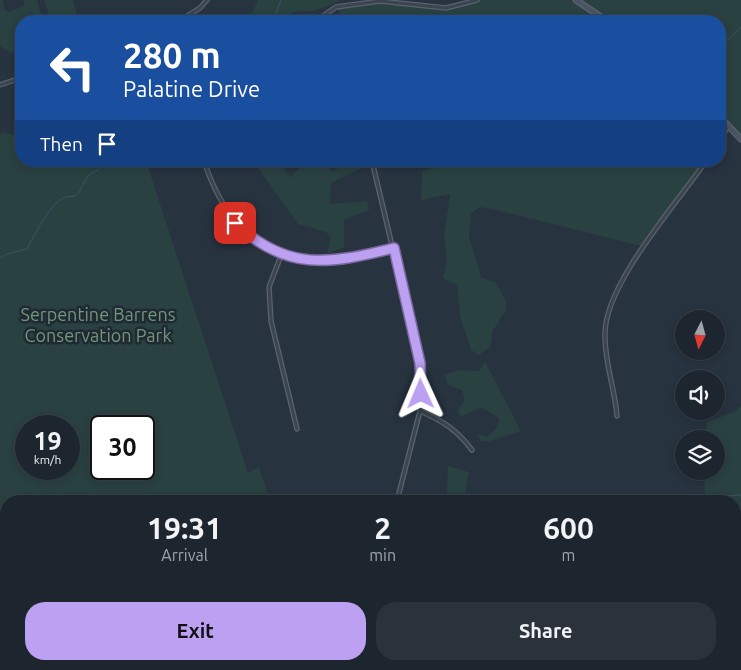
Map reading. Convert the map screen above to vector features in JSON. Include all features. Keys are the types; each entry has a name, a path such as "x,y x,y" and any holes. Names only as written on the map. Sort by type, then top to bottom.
{"main road":[{"path":"576,0 598,15"},
{"path":"726,124 741,139"}],"street":[{"path":"188,15 208,0"},
{"path":"325,15 336,7 380,1 446,8 477,0"},
{"path":"0,85 15,80"},
{"path":"726,130 728,126"},
{"path":"207,167 222,204 235,223 264,246 298,259 329,262 394,248"},
{"path":"374,167 420,363 420,411 399,495"},
{"path":"617,416 605,333 611,302 626,273 702,167"},
{"path":"282,253 269,288 271,321 297,429"},
{"path":"420,411 445,422 460,434 472,450"}],"green space":[{"path":"0,0 3,0 5,10 9,12 24,6 24,0 37,0 41,15 15,15 15,48 12,54 0,46"},
{"path":"44,0 73,0 77,15 49,15"},
{"path":"258,0 342,0 315,11 294,12 289,15 252,15"},
{"path":"476,0 741,0 741,139 728,126 726,130 726,15 340,15 336,7 379,1 439,5"},
{"name":"Serpentine Barrens Conservation Park","path":"5,132 15,136 15,167 148,167 248,473 259,467 268,495 0,495 0,135"},
{"path":"257,167 284,167 290,177 301,167 328,167 333,172 340,167 364,167 331,183 330,204 367,201 369,210 344,220 344,247 327,254 331,237 326,232 298,224"},
{"path":"439,167 702,167 645,247 492,209 480,207 471,213 469,237 481,277 496,283 506,301 506,310 493,330 490,347 479,355 471,350 460,316 457,285 443,278 447,262 444,237 450,194 421,200 422,171"},
{"path":"485,362 521,431 490,441 481,441 476,434 487,437 496,428 500,419 481,407 461,417 458,411 464,400 462,390 448,385 445,375 459,370 479,371"},
{"path":"741,406 741,495 705,495 704,480 725,480 725,430 706,430 707,422 725,420 725,415 734,412"},
{"path":"448,466 469,472 465,495 446,495"}],"waterway":[{"path":"275,15 281,0"},
{"path":"726,41 741,27"},
{"path":"0,258 7,254 27,249 52,207 63,198 75,196 89,175 98,170 99,167"}],"route":[{"path":"235,223 264,246 298,259 329,262 394,248 420,363 421,394"}]}
